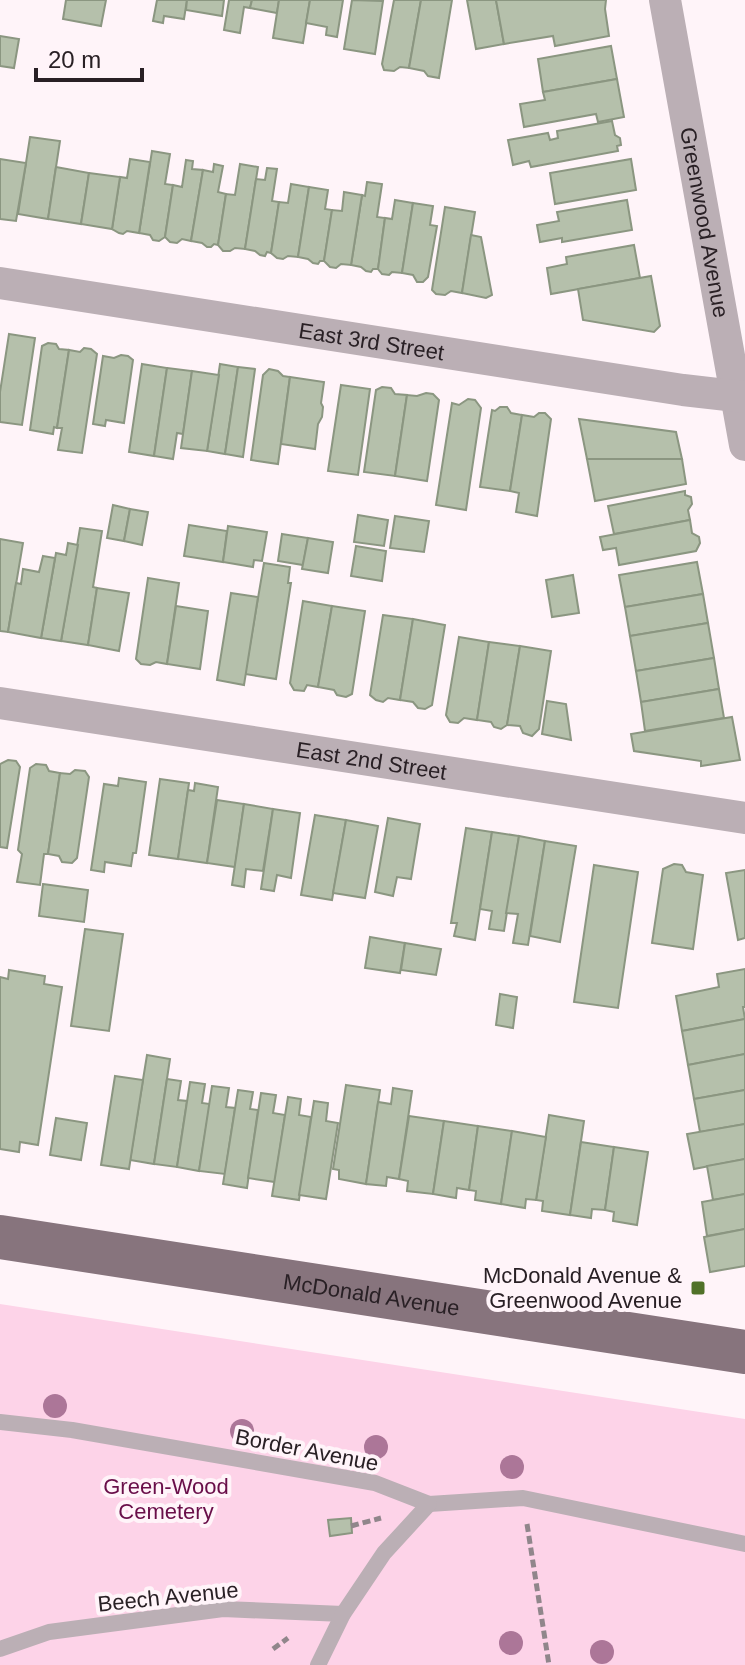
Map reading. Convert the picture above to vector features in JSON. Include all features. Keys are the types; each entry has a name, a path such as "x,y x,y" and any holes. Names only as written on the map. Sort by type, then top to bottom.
{"main road":[{"name":"McDonald Avenue","path":"0,1237 745,1352"}],"street":[{"name":"Greenwood Avenue","path":"665,0 740,397 745,445"},
{"name":"East 3rd Street","path":"0,283 740,397"},
{"name":"East 2nd Street","path":"0,703 745,818"}],"lane":[{"name":"Border Avenue","path":"0,1422 72,1430 375,1483 429,1504 523,1498 745,1544"},
{"path":"318,1665 343,1614 384,1553 429,1504"},
{"name":"Beech Avenue","path":"0,1649 49,1632 223,1609 343,1614"}],"path":[{"path":"523,1498 549,1665"}],"green space":[{"name":"Green-Wood Cemetery","path":"0,1304 745,1419 745,1665 0,1665"}],"building":[{"path":"66,0 106,0 101,26 63,19"},
{"path":"157,0 187,0 184,19 164,16 163,23 153,21"},
{"path":"187,0 224,0 222,16 186,10"},
{"path":"229,0 252,0 250,8 244,7 240,33 224,30"},
{"path":"252,0 279,0 277,13 250,8"},
{"path":"279,0 310,0 303,43 273,38"},
{"path":"310,0 343,0 337,37 326,35 327,27 306,23"},
{"path":"352,0 383,1 375,54 344,49"},
{"path":"394,0 421,0 409,68 400,67 394,71 384,70 382,64"},
{"path":"421,0 452,0 439,78 409,68"},
{"path":"467,0 496,0 504,44 476,49"},
{"path":"496,0 606,0 609,36 555,46 553,36 504,44"},
{"path":"0,36 19,39 14,68 0,66"},
{"path":"611,46 617,79 543,92 538,59"},
{"path":"617,79 624,117 598,122 596,114 524,127 520,104 545,100 543,92"},
{"path":"612,121 615,135 620,138 618,151 531,167 529,161 513,165 508,140 548,133 550,140 558,138 557,131"},
{"path":"30,137 60,141 48,219 18,214"},
{"path":"152,151 170,154 165,184 173,185 165,237 159,241 139,233"},
{"path":"0,159 26,163 16,221 0,219"},
{"path":"130,159 150,162 139,233 127,231 123,234 112,229 120,177 127,178"},
{"path":"631,159 636,190 555,204 550,173"},
{"path":"186,160 193,161 192,169 203,170 191,241 182,239 177,243 170,242 165,237 173,185 182,187"},
{"path":"214,164 223,166 218,192 226,194 218,245 207,247 191,241 203,170 213,172"},
{"path":"240,164 258,167 245,249 223,251 218,245 226,194 235,195"},
{"path":"56,167 89,173 81,224 48,219"},
{"path":"267,168 277,169 272,201 279,202 271,253 267,252 265,256 245,249 256,179 265,180"},
{"path":"89,173 120,177 112,229 81,224"},
{"path":"367,182 382,184 377,217 385,218 378,269 371,272 351,265 362,195 365,196"},
{"path":"291,184 309,187 298,257 283,259 271,253 279,202 288,203"},
{"path":"309,187 328,190 325,209 332,210 324,261 318,264 298,257"},
{"path":"344,192 362,195 351,265 341,264 336,268 324,261 332,210 342,211"},
{"path":"395,200 413,203 402,273 392,272 389,275 382,274 378,269 385,218 392,219"},
{"path":"627,200 632,230 562,242 562,238 540,242 537,225 559,221 557,212"},
{"path":"413,203 433,206 430,225 437,226 428,277 423,282 417,282 413,275 402,273"},
{"path":"445,207 475,212 462,293 451,291 445,295 432,290"},
{"path":"471,235 481,237 492,295 486,298 462,293"},
{"path":"634,245 640,278 551,294 547,268 567,264 566,257"},
{"path":"651,276 660,326 654,332 583,320 578,289"},
{"path":"9,334 35,338 22,425 0,422 0,392"},
{"path":"48,343 69,350 57,428 54,427 53,434 30,430 42,346"},
{"path":"84,348 97,354 82,453 58,450 62,428 57,428 69,350 80,352"},
{"path":"121,355 133,360 124,423 106,420 105,426 93,424 103,356 114,358"},
{"path":"142,364 167,368 154,456 129,452"},
{"path":"220,364 238,367 225,454 207,451"},
{"path":"238,367 255,369 243,457 225,454"},
{"path":"167,368 192,371 183,434 177,433 173,459 154,456"},
{"path":"269,369 290,377 278,464 251,460 263,375"},
{"path":"192,371 219,375 207,451 181,448"},
{"path":"290,377 324,382 322,417 318,424 315,449 281,444"},
{"path":"341,385 370,389 358,475 328,471"},
{"path":"391,388 395,394 407,395 395,476 364,472 376,390"},
{"path":"433,394 439,400 427,481 395,476 407,395"},
{"path":"468,399 475,400 481,408 466,510 436,505 452,403 459,405"},
{"path":"500,407 522,415 510,491 480,487 492,410"},
{"path":"545,413 551,419 537,516 516,512 519,493 510,491 522,415 534,417"},
{"path":"579,419 676,432 682,459 587,459"},
{"path":"587,459 682,459 686,484 595,501"},
{"path":"685,491 685,495 691,497 692,504 688,510 690,520 614,534 608,506"},
{"path":"113,505 130,509 124,541 107,538"},
{"path":"130,509 148,512 142,545 124,541"},
{"path":"358,515 388,520 384,546 354,542"},
{"path":"395,516 429,521 424,552 390,548"},
{"path":"690,520 692,533 699,537 696,551 619,565 616,548 603,550 600,537"},
{"path":"189,525 227,531 223,562 184,556"},
{"path":"228,526 267,532 262,561 254,560 253,567 223,562"},
{"path":"80,528 102,531 88,645 61,641"},
{"path":"282,534 308,538 303,565 278,561"},
{"path":"308,538 333,542 328,573 302,569"},
{"path":"0,539 23,543 8,632 0,631"},
{"path":"68,543 78,545 61,641 41,638 56,553 66,555"},
{"path":"356,546 386,551 382,581 351,576"},
{"path":"43,556 55,558 41,638 8,632 16,583 21,584 23,569 39,572"},
{"path":"697,562 703,594 625,607 619,575"},
{"path":"264,563 290,567 288,583 291,583 276,679 245,674"},
{"path":"573,575 579,613 552,617 546,580"},
{"path":"148,578 179,583 167,664 141,664 136,659"},
{"path":"97,588 129,593 119,651 88,645"},
{"path":"231,593 258,597 244,685 217,680"},
{"path":"703,594 708,623 630,636 625,607"},
{"path":"303,601 332,606 318,687 307,685 304,691 294,690 290,683"},
{"path":"176,606 208,611 200,669 167,664"},
{"path":"332,606 365,611 352,694 346,697 337,695 334,690 318,687"},
{"path":"383,615 413,619 400,700 388,698 383,702 370,695"},
{"path":"413,619 445,625 432,705 425,709 418,708 413,702 400,700"},
{"path":"708,623 714,658 636,671 630,636"},
{"path":"459,637 489,642 477,720 464,718 458,723 450,722 446,715"},
{"path":"489,642 520,646 507,725 501,729 491,722 477,720"},
{"path":"520,646 551,651 539,729 532,736 523,733 520,726 507,725"},
{"path":"714,658 719,689 641,702 636,671"},
{"path":"719,689 724,718 645,731 641,702"},
{"path":"547,701 566,704 571,740 542,734"},
{"path":"732,717 740,760 701,766 701,761 634,751 631,734"},
{"path":"8,760 16,761 20,767 7,848 0,847 0,764"},
{"path":"36,764 46,765 49,771 60,773 48,854 44,854 40,885 17,882 22,854 18,850 30,768"},
{"path":"75,770 85,771 89,777 77,858 72,863 62,862 59,856 48,854 60,773 70,774"},
{"path":"119,778 146,782 136,853 133,853 131,866 105,862 104,872 91,870 104,784 118,786"},
{"path":"160,779 189,783 178,859 149,855"},
{"path":"195,783 218,787 207,863 178,859 188,790 194,791"},
{"path":"217,800 244,804 235,867 207,863"},
{"path":"244,804 273,809 263,871 246,869 244,887 232,885"},
{"path":"273,809 300,813 291,878 277,875 274,891 261,889"},
{"path":"315,815 346,820 332,900 301,895"},
{"path":"388,818 420,824 411,879 397,877 393,896 375,892"},
{"path":"346,820 378,826 365,898 333,893"},
{"path":"466,828 492,832 475,940 454,936 457,923 451,923"},
{"path":"492,832 519,836 504,931 489,929 492,911 480,909"},
{"path":"519,836 545,841 528,945 513,943 518,914 506,913"},
{"path":"545,841 576,846 560,942 530,936"},
{"path":"674,864 682,865 686,872 703,875 693,949 652,943 663,869"},
{"path":"594,865 638,872 618,1008 574,1002"},
{"path":"745,870 745,938 738,940 726,873"},
{"path":"43,884 88,890 84,922 39,916"},
{"path":"85,929 123,934 109,1031 71,1026"},
{"path":"370,937 405,943 400,973 365,968"},
{"path":"405,943 441,949 436,975 401,970"},
{"path":"745,969 745,1019 682,1031 676,996 719,987 717,974"},
{"path":"9,970 45,976 44,984 62,987 38,1145 20,1142 19,1152 0,1149 0,977 8,979"},
{"path":"500,994 517,997 513,1028 496,1025"},
{"path":"745,1019 745,1054 688,1065 682,1031"},
{"path":"745,1054 745,1090 694,1099 688,1065"},
{"path":"147,1055 170,1059 154,1164 130,1160"},
{"path":"115,1076 143,1080 129,1169 101,1165"},
{"path":"167,1079 181,1081 178,1100 187,1101 177,1167 154,1164"},
{"path":"190,1082 205,1084 202,1103 210,1104 199,1171 177,1167"},
{"path":"346,1085 380,1090 366,1184 339,1179 339,1170 333,1169"},
{"path":"212,1086 229,1088 226,1107 235,1108 225,1174 199,1171"},
{"path":"393,1088 412,1091 399,1179 387,1177 386,1186 366,1184 378,1102 391,1104"},
{"path":"238,1090 253,1092 250,1109 258,1110 247,1188 223,1184"},
{"path":"745,1090 745,1124 700,1132 694,1099"},
{"path":"261,1093 276,1095 273,1113 285,1115 275,1182 248,1178"},
{"path":"288,1097 301,1099 299,1115 311,1117 299,1200 272,1196"},
{"path":"314,1101 328,1103 326,1121 338,1123 326,1199 299,1195"},
{"path":"549,1115 584,1121 570,1215 542,1211 543,1201 536,1200"},
{"path":"409,1116 444,1121 433,1194 407,1191 408,1181 399,1179"},
{"path":"56,1118 87,1123 81,1160 50,1155"},
{"path":"444,1121 478,1126 469,1190 457,1188 456,1198 433,1194"},
{"path":"745,1124 745,1159 694,1169 687,1134"},
{"path":"478,1126 512,1131 501,1204 475,1200 476,1191 469,1190"},
{"path":"512,1131 546,1137 536,1200 526,1199 525,1208 501,1204"},
{"path":"581,1142 614,1147 605,1210 592,1209 591,1218 570,1215"},
{"path":"614,1147 648,1152 637,1225 613,1221 614,1212 605,1210"},
{"path":"745,1159 745,1194 713,1200 707,1166"},
{"path":"745,1194 745,1229 707,1236 702,1202"},
{"path":"745,1229 745,1266 710,1272 704,1237"},
{"path":"351,1518 352,1533 330,1536 328,1520"}],"place":[{"name":"McDonald Avenue & Greenwood Avenue","path":"698,1288"}]}
